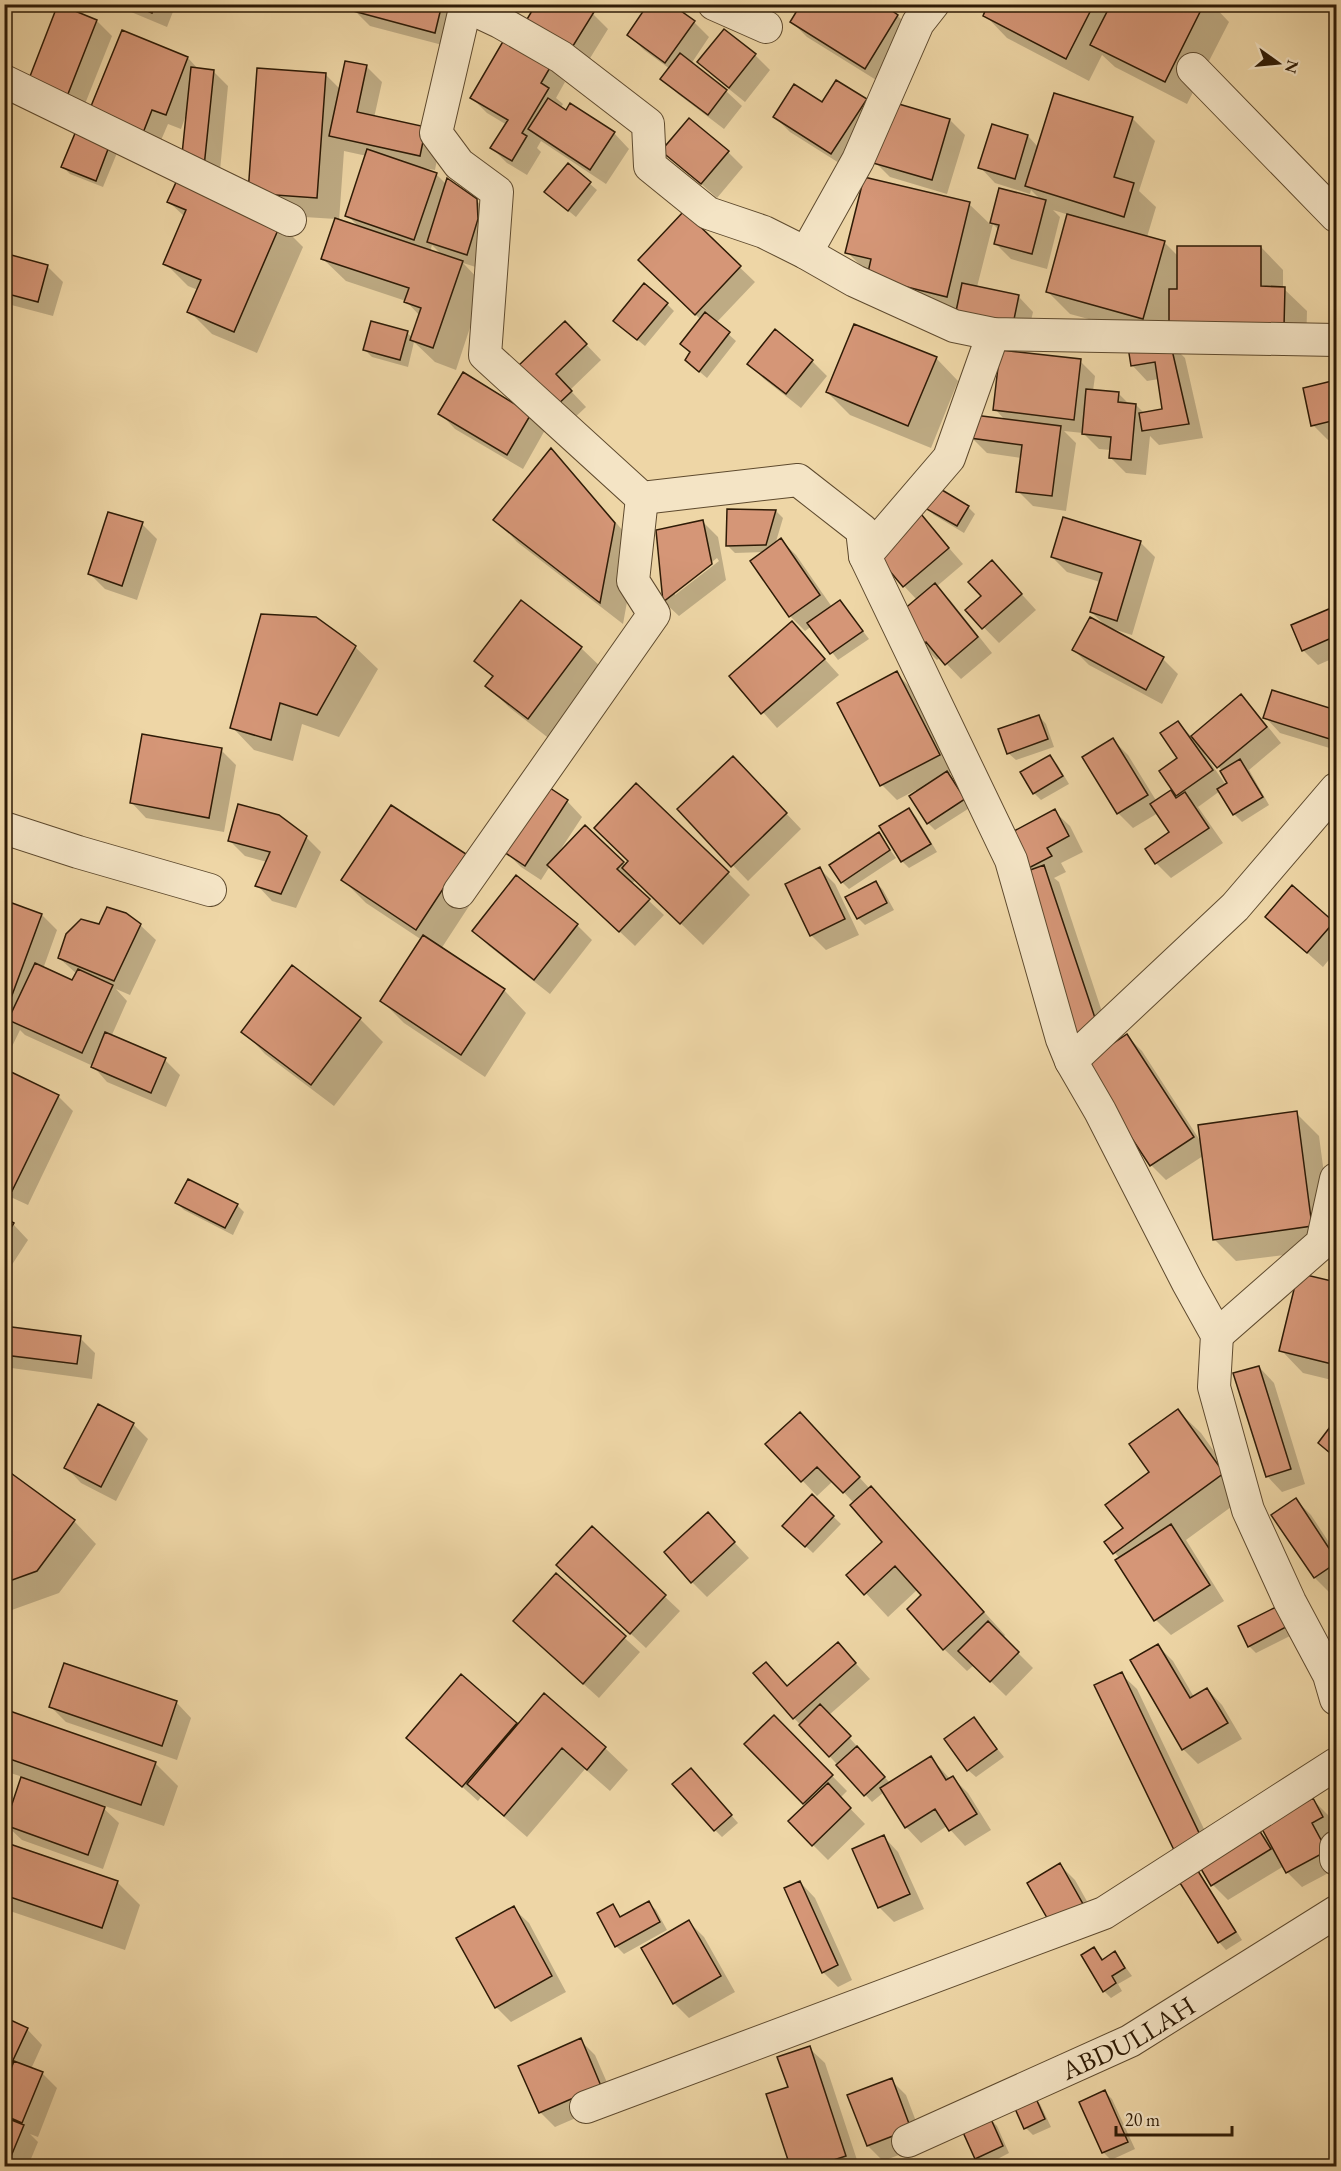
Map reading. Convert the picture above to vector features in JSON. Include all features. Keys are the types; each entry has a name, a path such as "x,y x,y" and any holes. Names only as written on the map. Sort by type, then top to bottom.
{"street":[{"path":"714,4 766,27"},
{"path":"806,253 858,160 918,23 933,4"},
{"path":"1336,340 993,334 954,326 855,281 764,232 708,213 650,166 648,124 561,57 466,5 436,133 459,164 497,192 485,355 642,498 798,480 862,530 865,556 1011,860 1062,1039 1071,1061 1100,1111 1217,1335 1214,1387 1248,1510 1290,1602 1329,1676 1336,1699"},
{"path":"1193,69 1336,216"},
{"path":"4,81 290,220"},
{"path":"865,556 949,458 993,334"},
{"path":"459,892 654,614 633,581 642,498"},
{"path":"1071,1061 1235,907 1336,789"},
{"path":"4,828 210,890"},
{"path":"1217,1335 1329,1245 1336,1179"},
{"path":"586,2107 1104,1913 1336,1764"},
{"path":"1336,1847 1336,1859"},
{"name":"ABDULLAH","path":"908,2141 1130,2041 1336,1912"}],"building":[{"path":"58,4 97,20 66,99 27,84"},
{"path":"130,4 155,4 152,13"},
{"path":"355,4 442,4 435,33 353,11"},
{"path":"536,4 581,4 594,12 568,54 523,26"},
{"path":"648,4 671,4 695,21 665,63 627,35"},
{"path":"801,4 882,4 898,15 865,69 790,22"},
{"path":"988,4 1094,4 1066,59 983,16"},
{"path":"1111,4 1204,4 1165,82 1090,45"},
{"path":"724,29 756,54 729,88 697,62"},
{"path":"122,30 188,57 166,115 152,110 141,138 87,116"},
{"path":"505,38 551,66 541,83 549,88 522,133 527,136 512,161 490,148 508,120 470,98"},
{"path":"680,53 727,90 708,115 660,79"},
{"path":"345,61 367,65 357,112 426,127 420,156 329,136"},
{"path":"191,67 214,70 204,167 181,164"},
{"path":"257,68 326,73 317,198 248,193"},
{"path":"836,80 867,99 831,154 773,117 794,84 822,102"},
{"path":"1054,93 1133,117 1114,177 1134,183 1124,217 1025,186"},
{"path":"548,98 566,110 570,103 615,132 590,170 528,129"},
{"path":"892,102 950,119 932,180 873,163"},
{"path":"689,118 729,151 701,184 661,151"},
{"path":"992,124 1028,135 1015,179 978,168"},
{"path":"76,131 110,144 96,181 61,167"},
{"path":"367,149 437,173 414,240 345,216"},
{"path":"568,163 591,182 568,211 544,192"},
{"path":"864,177 970,202 947,297 867,277 871,259 845,253"},
{"path":"178,178 281,223 234,332 187,312 201,280 163,264 186,210 167,202"},
{"path":"447,178 477,199 478,219 467,255 427,242"},
{"path":"999,188 1046,200 1032,254 994,244 999,225 990,223"},
{"path":"684,211 741,266 695,315 638,260"},
{"path":"1067,214 1165,241 1143,319 1046,292"},
{"path":"335,218 463,261 433,348 410,340 421,308 404,302 409,288 321,259"},
{"path":"1177,246 1261,246 1261,286 1285,287 1284,327 1169,328 1169,289 1177,289"},
{"path":"4,253 48,265 38,302 4,293"},
{"path":"644,283 668,303 637,340 613,321"},
{"path":"962,283 1019,295 1012,329 955,316"},
{"path":"705,312 730,332 699,372 685,360 690,352 680,344"},
{"path":"371,321 408,331 400,360 363,350"},
{"path":"565,321 587,344 556,374 572,391 554,408 516,368"},
{"path":"854,324 937,357 908,426 826,392"},
{"path":"775,329 813,360 786,394 747,364"},
{"path":"1170,341 1189,424 1142,431 1139,413 1162,409 1155,362 1131,366 1128,347"},
{"path":"1000,350 1081,359 1074,420 993,410"},
{"path":"463,372 531,414 507,455 438,414"},
{"path":"1336,380 1336,420 1311,426 1303,388"},
{"path":"1086,389 1119,392 1118,402 1136,404 1131,460 1109,458 1111,437 1082,434"},
{"path":"974,415 1061,426 1052,496 1016,492 1022,445 970,438"},
{"path":"551,448 615,523 600,603 493,520"},
{"path":"937,487 969,506 957,526 925,508"},
{"path":"727,509 776,510 766,545 726,546"},
{"path":"108,512 143,522 122,586 88,574"},
{"path":"921,514 949,548 903,587 874,552"},
{"path":"1063,517 1141,541 1117,621 1090,612 1102,573 1051,557"},
{"path":"703,520 712,564 663,602 656,530"},
{"path":"781,538 820,595 789,617 750,561"},
{"path":"992,560 1022,594 982,629 965,610 981,596 968,582"},
{"path":"935,583 978,637 945,665 926,642 921,646 896,616"},
{"path":"521,600 582,647 528,719 485,686 493,676 474,661"},
{"path":"840,600 863,631 830,654 807,623"},
{"path":"1336,606 1336,636 1302,651 1291,625"},
{"path":"261,614 316,617 356,646 317,715 280,703 271,740 230,728"},
{"path":"1090,617 1164,657 1146,690 1072,650"},
{"path":"792,621 825,659 761,714 729,676"},
{"path":"897,671 940,755 880,786 837,703"},
{"path":"1272,690 1336,710 1336,741 1263,718"},
{"path":"1241,694 1267,727 1217,768 1191,736"},
{"path":"1039,715 1048,739 1007,754 998,729"},
{"path":"1178,721 1213,770 1176,796 1159,771 1177,758 1160,733"},
{"path":"142,734 222,748 209,818 130,803"},
{"path":"1113,738 1148,795 1117,814 1082,757"},
{"path":"1050,755 1063,776 1033,794 1020,772"},
{"path":"733,756 787,813 731,867 677,809"},
{"path":"1240,759 1263,797 1233,815 1217,789 1227,783 1220,771"},
{"path":"947,771 965,799 927,824 909,796"},
{"path":"636,783 729,872 680,924 622,868 628,861 594,828"},
{"path":"547,786 568,800 525,866 504,852"},
{"path":"1171,790 1176,798 1185,792 1209,828 1155,864 1145,849 1169,832 1150,804"},
{"path":"238,804 279,815 307,836 281,894 255,886 270,852 228,841"},
{"path":"391,805 466,854 416,930 341,880"},
{"path":"909,808 931,844 901,862 879,826"},
{"path":"1055,809 1069,836 1047,848 1052,856 1021,872 1003,837"},
{"path":"585,825 624,862 617,869 650,899 619,932 547,865"},
{"path":"879,832 890,850 841,883 829,865"},
{"path":"1044,865 1099,1030 1075,1038 1019,874"},
{"path":"820,867 845,919 810,936 785,884"},
{"path":"516,875 578,924 534,980 472,931"},
{"path":"876,881 887,903 857,919 845,897"},
{"path":"1292,885 1334,922 1307,953 1265,917"},
{"path":"12,903 42,914 8,1006 4,1005 4,923"},
{"path":"107,907 126,913 141,924 114,981 58,958 66,934 81,919 99,924"},
{"path":"423,935 505,989 461,1055 380,1001"},
{"path":"35,963 72,980 78,969 113,985 82,1053 8,1020"},
{"path":"292,965 361,1018 311,1085 241,1032"},
{"path":"105,1032 166,1058 151,1093 91,1067"},
{"path":"1127,1034 1194,1137 1150,1166 1083,1064"},
{"path":"7,1070 59,1095 12,1191 4,1187 4,1075"},
{"path":"1297,1111 1312,1226 1213,1240 1198,1125"},
{"path":"188,1179 238,1204 225,1228 175,1203"},
{"path":"4,1217 14,1223 4,1239"},
{"path":"1298,1273 1336,1282 1336,1365 1279,1351"},
{"path":"4,1326 81,1336 77,1364 4,1355"},
{"path":"1259,1366 1291,1469 1266,1477 1233,1373"},
{"path":"98,1404 134,1423 101,1487 64,1468"},
{"path":"1178,1409 1224,1473 1113,1554 1104,1542 1123,1528 1105,1505 1149,1472 1129,1444"},
{"path":"800,1412 860,1477 843,1493 817,1467 801,1482 765,1444"},
{"path":"1336,1419 1336,1458 1318,1443"},
{"path":"4,1468 75,1520 37,1571 4,1583"},
{"path":"871,1486 984,1612 943,1650 907,1609 921,1595 895,1566 864,1595 846,1575 882,1542 850,1505"},
{"path":"812,1494 834,1516 805,1547 782,1526"},
{"path":"1296,1498 1336,1559 1336,1563 1314,1578 1271,1515"},
{"path":"708,1512 735,1542 691,1583 664,1552"},
{"path":"1171,1524 1210,1585 1154,1621 1115,1560"},
{"path":"592,1526 666,1595 630,1634 556,1565"},
{"path":"556,1573 626,1636 583,1684 513,1621"},
{"path":"1276,1607 1286,1627 1248,1647 1238,1626"},
{"path":"988,1621 1019,1652 990,1682 958,1651"},
{"path":"838,1642 856,1663 793,1719 753,1673 766,1662 787,1686"},
{"path":"1158,1644 1190,1698 1207,1688 1228,1723 1182,1750 1130,1660"},
{"path":"64,1663 177,1701 162,1746 49,1707"},
{"path":"1122,1672 1201,1837 1174,1850 1094,1685"},
{"path":"461,1674 517,1723 462,1787 406,1738"},
{"path":"544,1693 606,1747 587,1770 562,1748 504,1816 467,1784"},
{"path":"820,1704 851,1736 829,1757 799,1725"},
{"path":"4,1709 156,1762 141,1805 4,1757"},
{"path":"774,1715 833,1775 803,1804 744,1744"},
{"path":"974,1717 997,1749 967,1771 944,1739"},
{"path":"857,1746 885,1777 864,1796 836,1765"},
{"path":"931,1756 946,1780 953,1776 977,1814 949,1831 935,1809 905,1828 880,1788"},
{"path":"691,1768 732,1815 714,1831 672,1784"},
{"path":"21,1777 105,1807 88,1855 5,1825"},
{"path":"828,1783 851,1808 812,1846 788,1821"},
{"path":"1313,1798 1323,1817 1312,1823 1327,1851 1286,1873 1261,1827"},
{"path":"1256,1825 1271,1849 1211,1886 1197,1862"},
{"path":"884,1835 910,1894 878,1908 852,1849"},
{"path":"4,1842 118,1881 102,1928 4,1895"},
{"path":"1060,1863 1083,1904 1050,1923 1027,1883"},
{"path":"1198,1871 1236,1932 1218,1943 1180,1883"},
{"path":"800,1881 838,1965 822,1973 784,1888"},
{"path":"649,1901 660,1922 615,1947 597,1913 613,1904 620,1917"},
{"path":"514,1906 552,1976 495,2008 456,1938"},
{"path":"689,1920 721,1976 673,2004 641,1948"},
{"path":"1094,1947 1102,1960 1115,1951 1125,1968 1112,1976 1116,1983 1103,1992 1081,1955"},
{"path":"4,2017 28,2028 8,2071 4,2069"},
{"path":"581,2038 601,2086 539,2113 518,2066"},
{"path":"810,2046 846,2156 815,2166 790,2166 766,2094 788,2087 777,2057"},
{"path":"14,2061 43,2072 22,2123 4,2115 4,2072 9,2074"},
{"path":"892,2078 911,2129 867,2146 847,2095"},
{"path":"1105,2090 1128,2142 1102,2153 1079,2102"},
{"path":"1034,2094 1045,2119 1024,2129 1013,2104"},
{"path":"4,2117 24,2125 7,2166 4,2166"},
{"path":"990,2117 1003,2146 975,2159 962,2130"}]}
